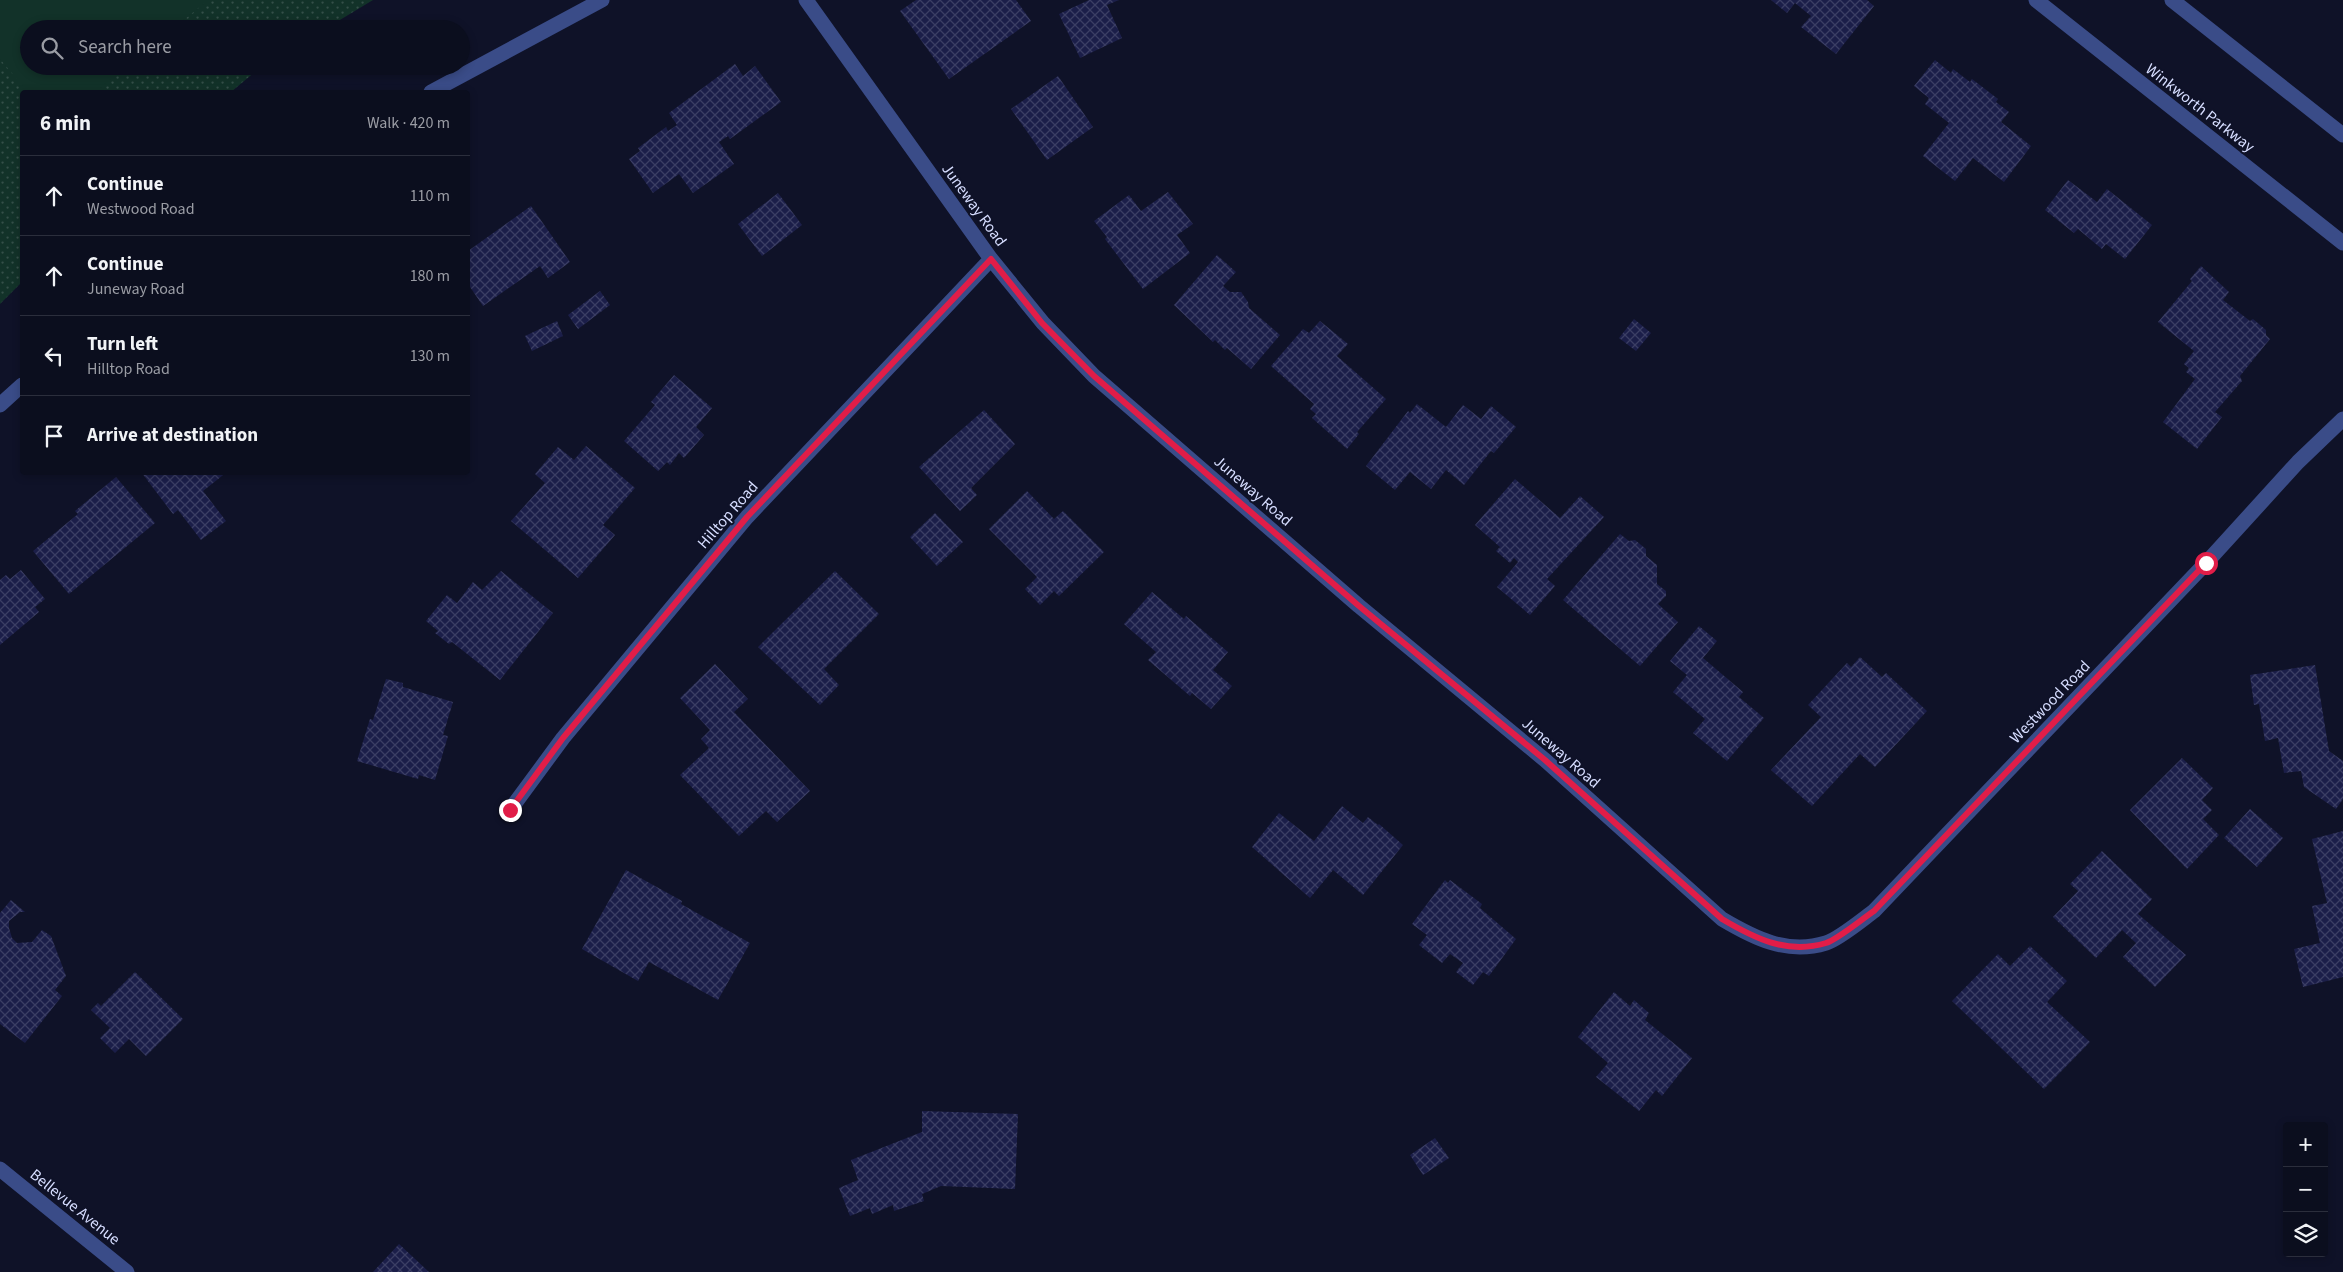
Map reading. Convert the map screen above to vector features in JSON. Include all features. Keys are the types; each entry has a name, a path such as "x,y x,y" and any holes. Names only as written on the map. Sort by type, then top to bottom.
{"street":[{"path":"470,71 602,0"},
{"name":"Juneway Road","path":"806,0 991,259 1042,323 1094,376 1359,606 1545,760 1722,919 1752,936"},
{"name":"Winkworth Parkway","path":"2036,0 2343,243"},
{"path":"2172,0 2343,135"},
{"path":"435,90 463,75"},
{"name":"Hilltop Road","path":"510,810 563,738 747,517 991,259"},
{"path":"0,405 20,387"},
{"name":"Westwood Road","path":"1752,936 1787,948 1827,943 1874,911 2206,563 2298,462 2343,419"},
{"name":"Bellevue Avenue","path":"0,1169 127,1272"}],"green space":[{"path":"0,0 373,0 340,20 20,20 20,75 251,75 233,90 20,90 20,284 0,304"},
{"path":"0,0 208,0 184,20 20,20 20,75 116,75 97,90 26,90 0,59"}],"building":[{"path":"916,0 1016,0 1031,21 949,79 900,11"},
{"path":"1089,0 1119,0 1107,5 1122,38 1080,58 1059,14"},
{"path":"1771,0 1867,0 1874,6 1836,54 1801,27 1811,16 1795,3 1787,13"},
{"path":"1935,60 1951,73 1953,69 1970,82 1972,79 1998,99 1996,102 2009,112 2001,122 2031,146 2004,182 1973,158 1955,181 1923,156 1949,123 1925,104 1929,98 1914,86"},
{"path":"735,64 743,76 755,66 781,102 730,139 728,136 719,142 734,164 693,193 679,174 653,193 629,159 640,151 638,148 666,127 668,131 677,125 669,113"},
{"path":"1058,76 1093,127 1047,160 1011,109"},
{"path":"2068,180 2097,202 2107,189 2152,225 2125,259 2106,244 2102,249 2078,229 2074,233 2045,210"},
{"path":"1168,192 1193,224 1177,235 1190,253 1143,289 1105,239 1107,237 1094,221 1129,195 1141,211"},
{"path":"778,193 802,225 762,256 738,224"},
{"path":"531,206 570,262 548,278 540,266 483,306 470,287 470,250"},
{"path":"1217,255 1236,272 1223,286 1230,292 1241,292 1248,302 1249,308 1280,335 1251,369 1227,348 1225,350 1215,340 1213,342 1174,305"},
{"path":"2201,266 2229,292 2223,300 2250,321 2253,319 2266,330 2266,335 2270,339 2240,376 2242,381 2215,412 2222,417 2197,449 2163,422 2195,379 2186,372 2189,368 2184,364 2194,351 2158,322 2192,281 2190,279"},
{"path":"600,291 610,305 578,329 568,315"},
{"path":"1634,319 1651,333 1636,351 1619,338"},
{"path":"557,321 563,336 532,351 525,336"},
{"path":"1320,321 1348,344 1337,356 1386,399 1357,432 1359,434 1347,449 1312,418 1316,414 1310,409 1314,404 1271,366 1303,329 1309,333"},
{"path":"674,375 712,408 696,427 704,435 684,458 679,453 670,465 667,462 658,471 624,441 655,405 651,402"},
{"path":"1417,404 1446,427 1463,405 1481,419 1491,406 1516,427 1494,453 1491,451 1464,485 1446,470 1431,489 1410,472 1395,490 1366,466 1408,411 1410,413"},
{"path":"984,410 1015,444 971,488 977,495 960,511 919,467"},
{"path":"586,446 635,488 603,525 615,535 578,578 511,521 545,483 535,474 558,447 574,460"},
{"path":"143,475 223,475 203,491 226,521 201,540 178,510 173,514"},
{"path":"116,477 155,523 69,594 33,551 78,514 75,511"},
{"path":"1515,479 1560,518 1580,496 1604,517 1547,579 1555,586 1530,615 1497,587 1518,562 1514,558 1510,563 1496,551 1500,547 1475,525"},
{"path":"1027,491 1054,519 1063,511 1104,552 1059,596 1054,591 1040,605 1025,589 1037,577 989,529"},
{"path":"935,513 963,542 937,566 910,537"},
{"path":"1620,534 1629,541 1635,540 1646,549 1646,556 1657,565 1657,584 1666,591 1666,596 1658,604 1678,622 1640,666 1563,600"},
{"path":"21,570 45,599 35,607 39,612 0,645 0,580 6,575 10,579"},
{"path":"501,571 553,613 500,680 452,642 449,644 435,633 438,631 426,621 447,595 457,603 473,582 482,590"},
{"path":"835,571 879,614 824,669 839,685 820,705 758,647"},
{"path":"1152,592 1184,619 1186,616 1228,652 1213,670 1232,686 1211,709 1192,693 1190,696 1148,660 1156,652 1124,624"},
{"path":"1699,626 1717,641 1703,658 1743,692 1739,697 1764,718 1727,761 1693,733 1705,719 1673,692 1687,675 1670,661"},
{"path":"1860,657 1882,677 1886,673 1927,711 1875,767 1860,754 1812,806 1771,770 1821,717 1808,705 1847,663 1851,667"},
{"path":"715,664 748,699 734,712 810,791 777,822 766,811 739,836 680,775 709,748 701,739 710,730 680,698"},
{"path":"2315,665 2329,751 2343,761 2343,799 2336,809 2304,787 2301,771 2284,773 2278,738 2265,741 2259,704 2254,705 2250,675"},
{"path":"386,679 403,683 403,687 453,702 443,735 448,736 435,780 419,775 418,779 357,761 370,719 373,720"},
{"path":"2182,758 2213,788 2202,800 2212,810 2203,819 2219,835 2187,869 2130,810"},
{"path":"1342,806 1363,823 1368,817 1379,824 1403,845 1363,895 1333,870 1310,898 1252,847 1279,813 1314,841"},
{"path":"2250,809 2283,838 2257,867 2224,838"},
{"path":"2343,831 2343,977 2303,987 2294,949 2320,943 2312,906 2327,903 2312,839"},
{"path":"2102,851 2152,899 2138,914 2186,955 2155,987 2123,957 2136,943 2122,930 2096,958 2053,917 2078,891 2070,884"},
{"path":"626,870 682,901 681,904 750,943 718,1000 649,962 638,981 582,949"},
{"path":"1445,880 1448,883 1450,880 1482,904 1480,908 1516,939 1489,976 1483,972 1473,985 1456,972 1463,963 1450,954 1442,963 1419,945 1427,935 1412,924"},
{"path":"11,900 25,912 20,912 9,921 12,938 17,943 32,942 42,930 51,936 66,976 55,990 62,996 25,1043 0,1024 0,913"},
{"path":"2030,946 2067,981 2047,1002 2090,1042 2044,1089 1952,1001 1998,954 2010,966"},
{"path":"135,972 183,1019 146,1056 129,1039 115,1053 100,1038 110,1028 91,1010 98,1003 101,1006"},
{"path":"1614,992 1630,1006 1634,1000 1649,1013 1645,1020 1692,1058 1662,1096 1656,1090 1639,1111 1596,1077 1608,1063 1578,1037"},
{"path":"922,1111 1018,1114 1015,1189 941,1186 922,1194 924,1201 894,1211 893,1205 872,1214 870,1208 850,1216 839,1188 858,1180 851,1160 922,1132"},
{"path":"1435,1138 1449,1158 1423,1175 1410,1155"},
{"path":"399,1244 429,1272 373,1272"}],"route":[{"path":"510,810 563,738 747,517 991,259 1042,323 1094,376 1359,606 1545,760 1722,919 1752,936 1787,948 1827,943 1874,911 2206,563"}]}
